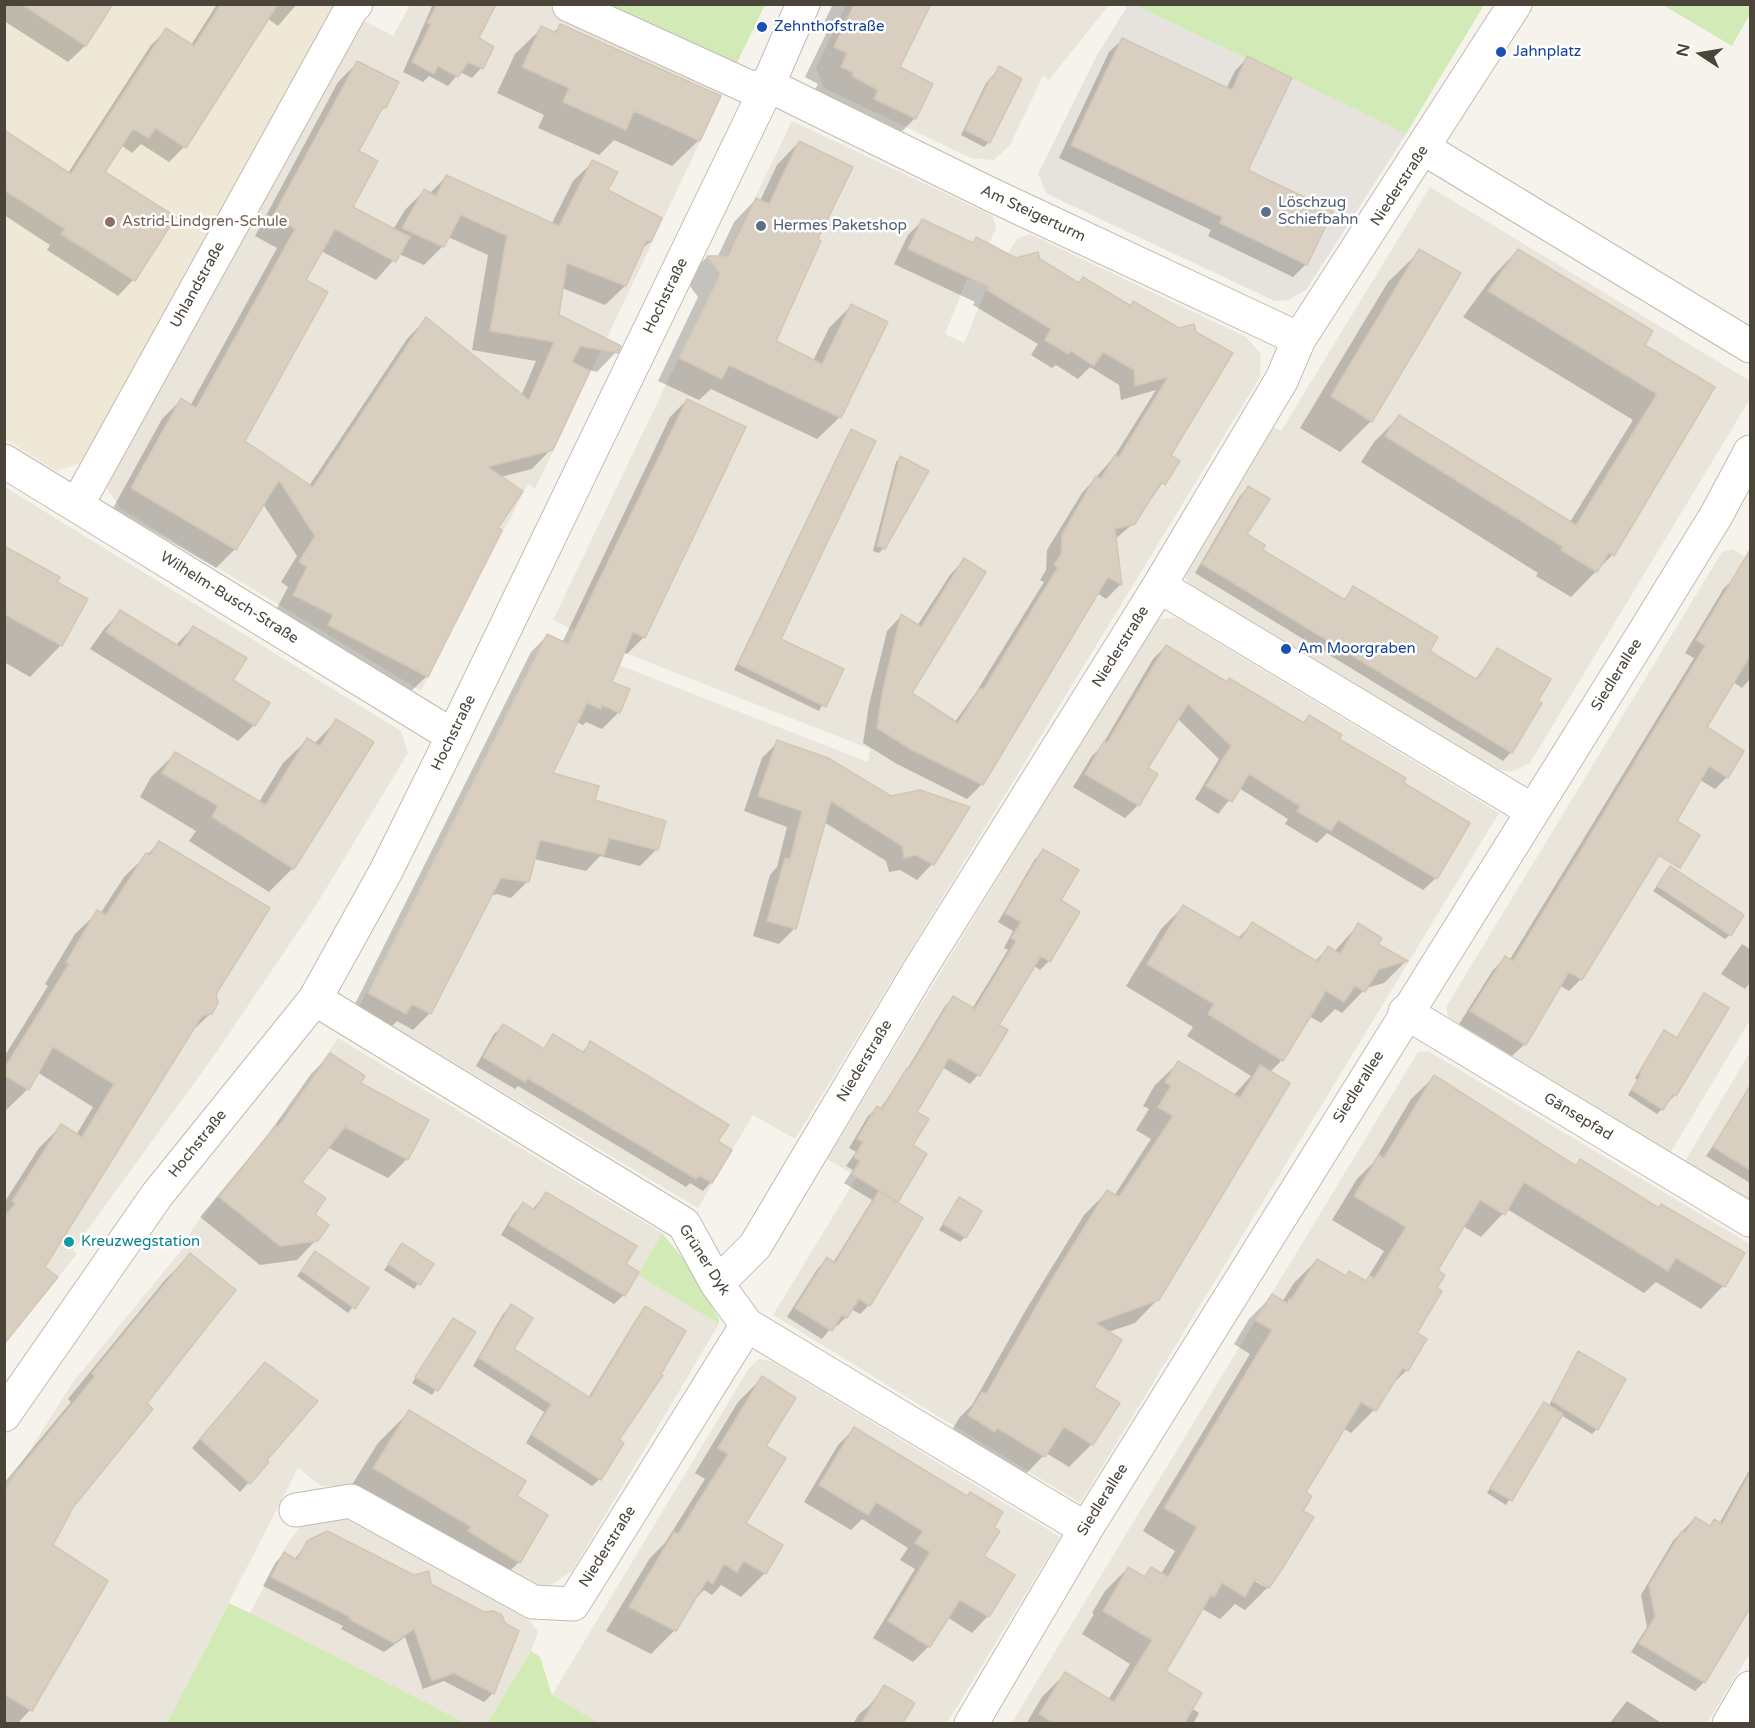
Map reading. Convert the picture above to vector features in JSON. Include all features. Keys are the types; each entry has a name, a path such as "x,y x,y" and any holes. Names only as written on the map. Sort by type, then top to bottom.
{"street":[{"name":"Uhlandstraße","path":"76,505 351,9 356,4"},
{"name":"Hochstraße","path":"6,1408 157,1195 315,999 386,871 453,736 768,85 803,4"},
{"name":"Niederstraße","path":"717,1284 755,1246 920,969 1159,585 1282,379 1299,339 1425,149 1515,4"},
{"path":"569,5 751,88 768,85"},
{"name":"Am Steigerturm","path":"768,85 992,195 1299,339"},
{"path":"1425,149 1750,346"},
{"name":"Siedlerallee","path":"971,1724 1086,1528 1717,514 1750,452"},
{"name":"Wilhelm-Busch-Straße","path":"4,461 453,736"},
{"path":"1159,585 1533,811"},
{"name":"Grüner Dyk","path":"315,999 684,1224 717,1284 747,1324 1086,1528"},
{"name":"Gänsepfad","path":"1405,1012 1750,1221"},
{"name":"Niederstraße","path":"296,1509 351,1501 533,1602 573,1604 747,1324"},
{"path":"1729,1724 1750,1688"}],"shaded area":[{"name":"Astrid-Lindgren-Schule","path":"4,5 335,5 83,463 56,471 5,439"},
{"path":"410,5 547,5 727,85 535,489 528,484 421,691 121,509 106,487 363,20 393,36"},
{"path":"846,5 1109,5 1049,80 1043,76 1010,145 994,160 971,158 824,88 816,68"},
{"path":"1128,5 1135,5 1245,58 1247,55 1406,134 1306,290 1288,300 1275,301 1047,194 1038,174 1097,55"},
{"path":"792,121 993,216 996,229 971,280 967,279 945,334 964,343 987,287 1017,239 1030,234 1246,337 1261,354 1260,377 795,1139 753,1115 698,1208 359,1006 385,960 547,633 588,653 868,762 870,749 597,642 553,620 719,274 715,270 722,255 727,255"},
{"path":"1430,187 1750,381 1750,399 1530,763 1511,772 1490,768 1194,589 1185,578 1186,562 1271,425 1281,431"},
{"path":"5,487 401,731 408,753 318,902 216,1053 73,1250 77,1254 5,1343"},
{"path":"1732,549 1750,560 1750,1020 1671,1152 1448,1017 1446,1007 1722,552"},
{"path":"1177,618 1499,813 1080,1503 773,1315 857,1177 827,1159 1156,619"},
{"path":"338,1038 662,1233 638,1275 719,1324 572,1571 548,1587 519,1583 377,1495 344,1486 321,1486 298,1468 167,1723 5,1724 5,1489 73,1382 184,1247 193,1228 295,1101"},
{"path":"1428,1051 1750,1244 1750,1653 1707,1723 1011,1724 1418,1052"},
{"path":"1750,1052 1750,1200 1685,1161"},
{"path":"759,1359 772,1361 1060,1537 947,1723 599,1723 552,1695 749,1368"},
{"path":"348,1515 365,1520 528,1618 538,1632 531,1651 487,1723 466,1723 250,1613 285,1547 300,1527 321,1517"}],"green space":[{"path":"585,5 765,5 733,71"},
{"name":"Jahnplatz","path":"1135,5 1484,5 1406,134 1247,56 1245,58"},
{"path":"1663,5 1750,5 1750,14 1732,46"},
{"path":"662,1233 686,1262 719,1319 719,1324 638,1275"},
{"path":"229,1603 250,1613 466,1723 167,1723"},
{"path":"531,1651 540,1657 552,1695 599,1723 487,1723"}],"building":[{"path":"21,4 113,4 86,46"},
{"path":"221,4 278,4 186,148 155,128 149,138 133,129 105,172 176,217 135,281 61,234 65,229 4,190 4,130 71,174 166,28 194,46"},
{"path":"437,4 496,4 479,38 494,47 483,69 468,62 458,77 438,66 434,74 412,62 431,24 427,23"},
{"path":"854,4 931,4 900,67 933,84 916,119 874,99 878,90 852,76 854,73 841,67 847,53 834,47"},
{"path":"560,24 721,96 700,141 634,111 626,130 563,102 569,88 522,67 541,26 556,33"},
{"path":"1122,38 1232,90 1247,56 1292,78 1248,170 1333,211 1307,265 1220,223 1222,217 1071,145"},
{"path":"357,61 399,82 359,151 378,161 353,207 410,237 396,262 335,229 306,280 328,292 245,441 313,487 426,317 529,400 554,342 490,331 507,236 461,215 444,247 402,228 424,189 436,196 446,175 559,226 592,160 618,172 608,190 662,218 651,242 647,240 626,286 567,263 559,315 621,346 618,353 580,346 572,362 590,371 553,450 488,467 523,491 498,528 502,530 428,677 328,625 333,615 293,595 307,567 299,562 315,536 279,480 236,550 131,488 181,398 196,408 295,229 273,216"},
{"path":"999,66 1022,79 990,143 965,130 991,77 993,78"},
{"path":"799,141 853,167 818,239 821,241 776,341 822,364 851,304 888,322 841,418 729,365 722,379 679,358 720,274 707,256 728,256 756,198 769,204"},
{"path":"922,219 973,243 976,237 1016,258 1038,252 1040,259 1079,283 1083,277 1131,306 1133,301 1179,328 1194,324 1196,332 1233,353 1171,455 1180,461 1165,485 1161,482 1135,524 1115,529 1122,585 1108,577 983,785 912,750 877,728 883,689 901,614 921,627 964,558 986,572 912,693 958,723 980,688 983,690 1058,567 1054,565 1061,554 1062,534 1096,476 1101,479 1115,455 1119,457 1168,377 1135,386 1134,370 1103,352 1094,366 1071,351 1068,354 1045,340 1051,329 987,290 989,287 908,249"},
{"path":"1419,249 1461,273 1372,422 1331,396"},
{"path":"1518,249 1653,331 1645,345 1715,387 1614,556 1609,553 1597,572 1561,550 1563,547 1385,436 1399,415 1576,525 1657,394 1488,291"},
{"path":"687,399 746,427 645,638 633,632 612,682 630,689 620,713 602,705 601,709 587,703 553,773 599,786 595,800 666,821 658,850 609,838 604,855 540,840 529,882 501,878 431,1014 412,1004 406,1014 368,993 547,634 568,644"},
{"path":"851,429 876,441 781,639 844,669 826,707 738,664"},
{"path":"900,456 929,471 885,549 877,546"},
{"path":"1248,486 1270,499 1247,534 1265,545 1263,550 1345,600 1353,586 1438,637 1430,651 1477,680 1497,648 1551,679 1538,701 1542,703 1512,753 1202,564"},
{"path":"4,546 60,577 57,582 88,599 62,646 4,614"},
{"path":"1750,550 1750,656 1707,727 1744,751 1728,778 1709,766 1677,821 1700,835 1680,868 1659,855 1582,980 1569,972 1526,1045 1470,1011 1505,956 1513,961 1583,847 1705,646 1696,640"},
{"path":"120,610 180,647 193,626 247,658 233,680 270,703 255,726 106,632"},
{"path":"1166,645 1227,682 1229,678 1304,723 1309,715 1342,735 1339,739 1406,778 1404,783 1470,823 1437,879 1338,820 1331,831 1297,811 1300,806 1249,774 1232,802 1206,786 1231,746 1188,704 1148,768 1158,774 1139,806 1085,774 1104,741 1107,743"},
{"path":"336,719 374,742 294,869 212,817 218,806 162,773 175,752 266,805 307,738 320,746"},
{"path":"777,740 828,758 891,796 920,790 970,807 934,865 916,855 904,858 902,846 831,801 796,929 767,921 785,858 790,859 802,811 758,796"},
{"path":"159,841 270,908 216,994 218,1003 212,1014 202,1016 45,1267 58,1277 4,1344 4,1217 15,1204 12,1201 61,1124 82,1137 114,1084 53,1047 29,1090 4,1075 4,1069 69,964 66,962 97,910 106,915 146,853 150,855"},
{"path":"1043,849 1079,870 1061,900 1080,912 1050,962 1041,956 999,1025 1008,1030 980,1076 949,1058 917,1112 929,1119 913,1145 927,1154 898,1202 852,1174 860,1161 854,1157 863,1142 857,1139 877,1106 882,1109 907,1068 909,1069 953,996 975,1009 1016,941 1011,938 1021,922 1005,913"},
{"path":"1670,866 1744,915 1731,936 1657,886"},
{"path":"1183,905 1241,939 1252,922 1318,962 1328,946 1340,954 1358,923 1382,938 1378,944 1408,961 1379,969 1365,992 1355,986 1344,1002 1326,991 1283,1061 1208,1014 1214,1004 1147,964"},
{"path":"1704,993 1729,1008 1676,1096 1673,1094 1663,1110 1632,1090 1641,1074 1639,1073 1664,1030 1677,1038"},
{"path":"503,1024 544,1049 553,1034 584,1053 590,1041 729,1125 718,1141 732,1150 712,1183 699,1175 696,1179 527,1078 525,1082 483,1057"},
{"path":"330,1053 365,1076 361,1083 429,1120 408,1160 345,1127 302,1182 326,1198 315,1214 329,1225 318,1241 280,1246 219,1197 276,1125 278,1127"},
{"path":"1178,1061 1240,1098 1260,1065 1290,1083 1159,1300 1096,1323 1122,1340 1094,1387 1120,1403 1093,1445 1064,1427 1045,1457 997,1428 995,1432 968,1415 982,1392 986,1394 1049,1284 1107,1190 1119,1197 1173,1116 1158,1107 1171,1086 1165,1082"},
{"path":"1434,1075 1576,1166 1580,1159 1659,1208 1661,1204 1745,1253 1725,1287 1676,1258 1668,1271 1524,1182 1505,1215 1480,1200 1438,1270 1445,1275 1437,1288 1442,1291 1417,1333 1427,1339 1408,1371 1403,1368 1376,1411 1361,1402 1306,1492 1312,1496 1303,1511 1314,1517 1284,1566 1269,1588 1255,1579 1245,1597 1222,1583 1214,1597 1211,1595 1166,1671 1202,1693 1184,1724 1055,1724 1039,1714 1065,1672 1114,1702 1152,1640 1103,1611 1128,1567 1145,1577 1151,1567 1168,1577 1197,1527 1164,1508 1272,1330 1255,1320 1272,1294 1287,1303 1289,1299 1291,1300 1317,1259 1346,1276 1349,1271 1366,1281 1370,1275 1374,1279 1406,1227 1354,1196 1379,1155 1384,1158"},
{"path":"1750,1086 1750,1170 1713,1147"},
{"path":"879,1191 923,1218 870,1306 859,1299 847,1318 842,1315 832,1331 795,1308 827,1257 835,1263"},
{"path":"546,1192 637,1246 626,1264 639,1272 625,1296 509,1225 523,1202 535,1210"},
{"path":"959,1197 982,1211 966,1238 943,1224"},
{"path":"402,1243 434,1264 420,1285 388,1264"},
{"path":"315,1251 369,1288 355,1309 301,1271"},
{"path":"190,1253 236,1290 147,1403 153,1409 74,1506 53,1545 108,1581 32,1711 4,1694 4,1491 15,1474 95,1376 92,1373"},
{"path":"511,1304 533,1318 514,1349 590,1398 645,1306 686,1331 661,1374 663,1375 619,1440 624,1443 601,1480 532,1435 551,1404 479,1358"},
{"path":"453,1318 476,1332 438,1391 415,1377"},
{"path":"1578,1351 1626,1379 1598,1430 1552,1401"},
{"path":"265,1362 318,1401 267,1460 269,1462 250,1484 200,1439"},
{"path":"762,1376 796,1398 766,1446 786,1458 746,1523 783,1545 766,1574 744,1561 737,1572 724,1564 713,1584 707,1580 676,1631 629,1607 674,1532 678,1534 728,1454 718,1448"},
{"path":"1544,1402 1563,1414 1512,1501 1490,1488"},
{"path":"409,1410 526,1481 517,1496 548,1515 520,1563 468,1531 471,1527 373,1468"},
{"path":"854,1427 967,1496 970,1492 1003,1512 994,1527 1000,1531 984,1556 1015,1575 989,1617 960,1600 930,1647 888,1621 930,1552 915,1543 923,1531 876,1502 868,1515 819,1485"},
{"path":"1750,1473 1750,1608 1705,1683 1639,1643 1655,1617 1649,1585 1682,1531 1685,1533 1695,1517 1710,1526 1714,1519 1722,1524"},
{"path":"327,1531 414,1575 429,1571 431,1584 484,1612 493,1611 502,1615 505,1623 519,1631 494,1694 454,1673 432,1681 414,1629 394,1643 349,1619 350,1617 271,1577 284,1552 297,1560 307,1541"},
{"path":"884,1685 915,1703 902,1724 861,1724"}],"place":[{"name":"Zehnthofstraße","path":"762,27"},
{"name":"Jahnplatz","path":"1501,52"},
{"name":"Löschzug Schiefbahn","path":"1266,212"},
{"name":"Astrid-Lindgren-Schule","path":"110,222"},
{"name":"Hermes Paketshop","path":"761,226"},
{"name":"Am Moorgraben","path":"1286,649"},
{"name":"Kreuzwegstation","path":"69,1242"}]}
